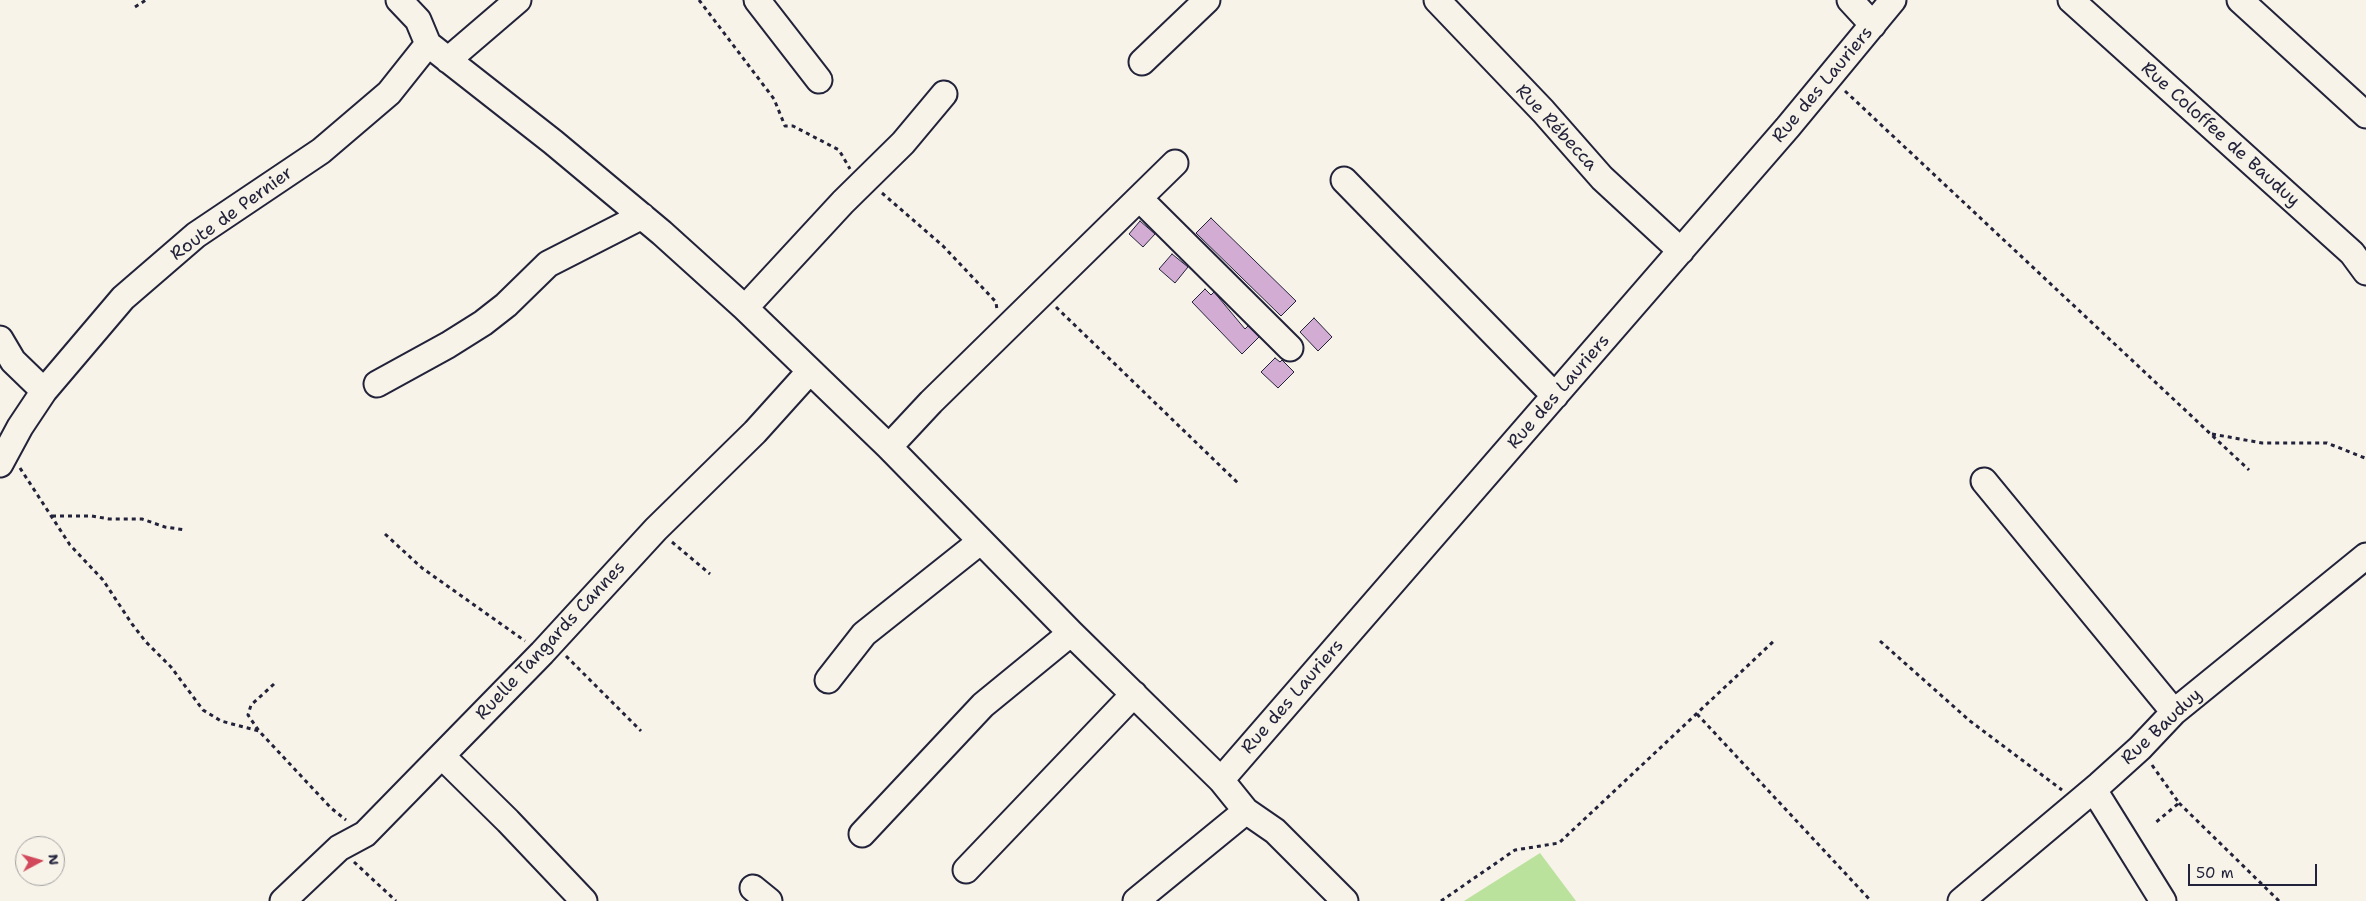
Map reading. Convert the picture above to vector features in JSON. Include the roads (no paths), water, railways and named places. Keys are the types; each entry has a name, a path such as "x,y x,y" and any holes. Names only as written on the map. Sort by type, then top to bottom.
{"street":[{"path":"399,0 418,20 428,44 553,142 642,216 744,308 889,447 1071,633 1221,780 1246,811 1275,831 1345,901"},
{"path":"448,60 518,0"},
{"path":"757,0 818,80"},
{"path":"1142,62 1207,0"},
{"name":"Rue Rébecca","path":"1437,0 1543,111 1602,178 1681,251"},
{"path":"1850,0 1873,25"},
{"name":"Rue des Lauriers","path":"1221,780 1681,251 1893,0"},
{"name":"Rue Coloffee de Bauduy","path":"2071,0 2352,253 2366,272"},
{"path":"2240,0 2363,107"},
{"name":"Route de Pernier","path":"4,456 44,391 123,298 196,235 322,151 389,93 428,44"},
{"path":"744,308 843,202 902,143 944,94"},
{"path":"889,447 931,402 1175,163"},
{"path":"1344,180 1555,396"},
{"path":"1140,199 1290,348"},
{"path":"377,384 483,322 506,305 548,264 642,216"},
{"path":"0,338 13,361 44,391"},
{"name":"Ruelle Tangards Cannes","path":"283,901 339,848 364,834 442,756 547,647 656,529 756,432 810,371"},
{"path":"1984,481 2174,712"},
{"path":"828,680 864,634 981,541"},
{"name":"Rue Bauduy","path":"1961,901 2086,796 2140,748 2174,712 2366,556"},
{"path":"862,834 983,705 1071,633"},
{"path":"966,870 1134,694"},
{"path":"442,756 508,821 584,901"},
{"path":"2086,796 2163,901"},
{"path":"1136,901 1246,811"}]}
